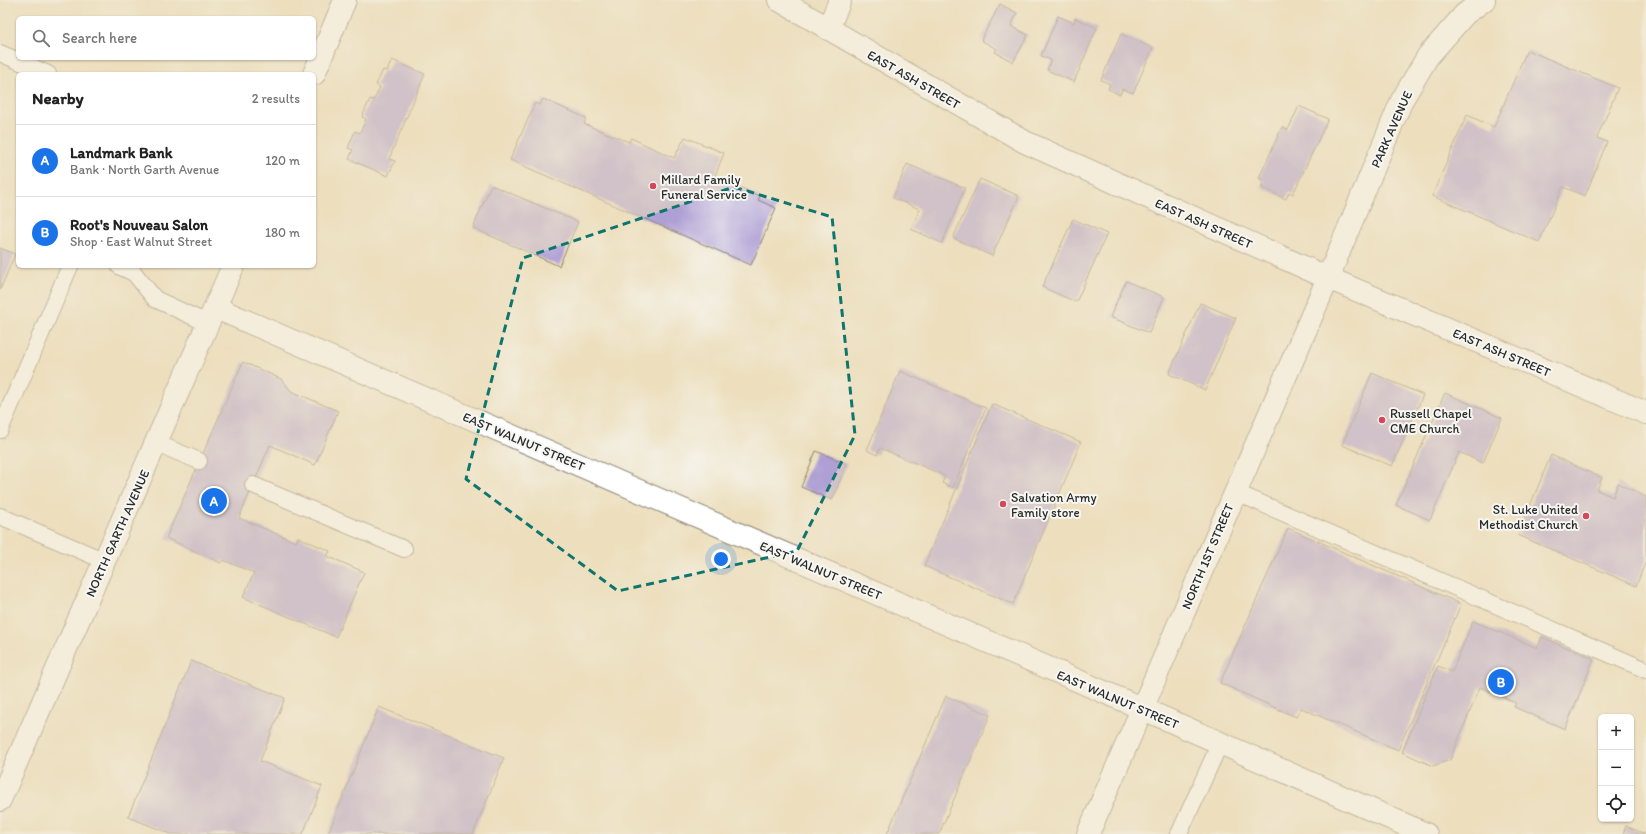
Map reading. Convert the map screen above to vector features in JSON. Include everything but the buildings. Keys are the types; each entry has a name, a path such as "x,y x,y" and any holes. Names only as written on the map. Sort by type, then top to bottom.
{"street":[{"path":"315,72 346,0"},
{"name":"EAST ASH STREET","path":"779,0 1025,142 1328,278 1646,413"},
{"path":"828,29 840,0"},
{"name":"PARK AVENUE","path":"1328,278 1402,100 1428,56 1465,14 1484,0"},
{"name":"NORTH GARTH AVENUE","path":"0,800 232,268"},
{"name":"NORTH 1ST STREET","path":"1088,834 1141,708 1328,278"},
{"name":"EAST WALNUT STREET","path":"212,316 1141,708 1426,834"}],"lane":[{"path":"0,53 43,72"},
{"path":"0,430 69,268"},
{"path":"123,268 134,273 155,299 212,316"},
{"path":"156,443 200,461"},
{"path":"253,485 404,549"},
{"path":"1235,492 1646,670"},
{"path":"0,516 105,561"},
{"path":"1179,834 1220,743"}],"highlighted area":[{"path":"734,187 832,217 855,435 797,551 618,591 466,479 523,258"}],"place":[{"name":"Millard Family Funeral Service","path":"653,186"},
{"name":"Russell Chapel CME Church","path":"1382,420"},
{"name":"Landmark Bank","path":"214,501"},
{"name":"Salvation Army Family store","path":"1003,504"},
{"name":"St. Luke United Methodist Church","path":"1586,516"},
{"name":"Root's Nouveau Salon","path":"1501,682"}]}
